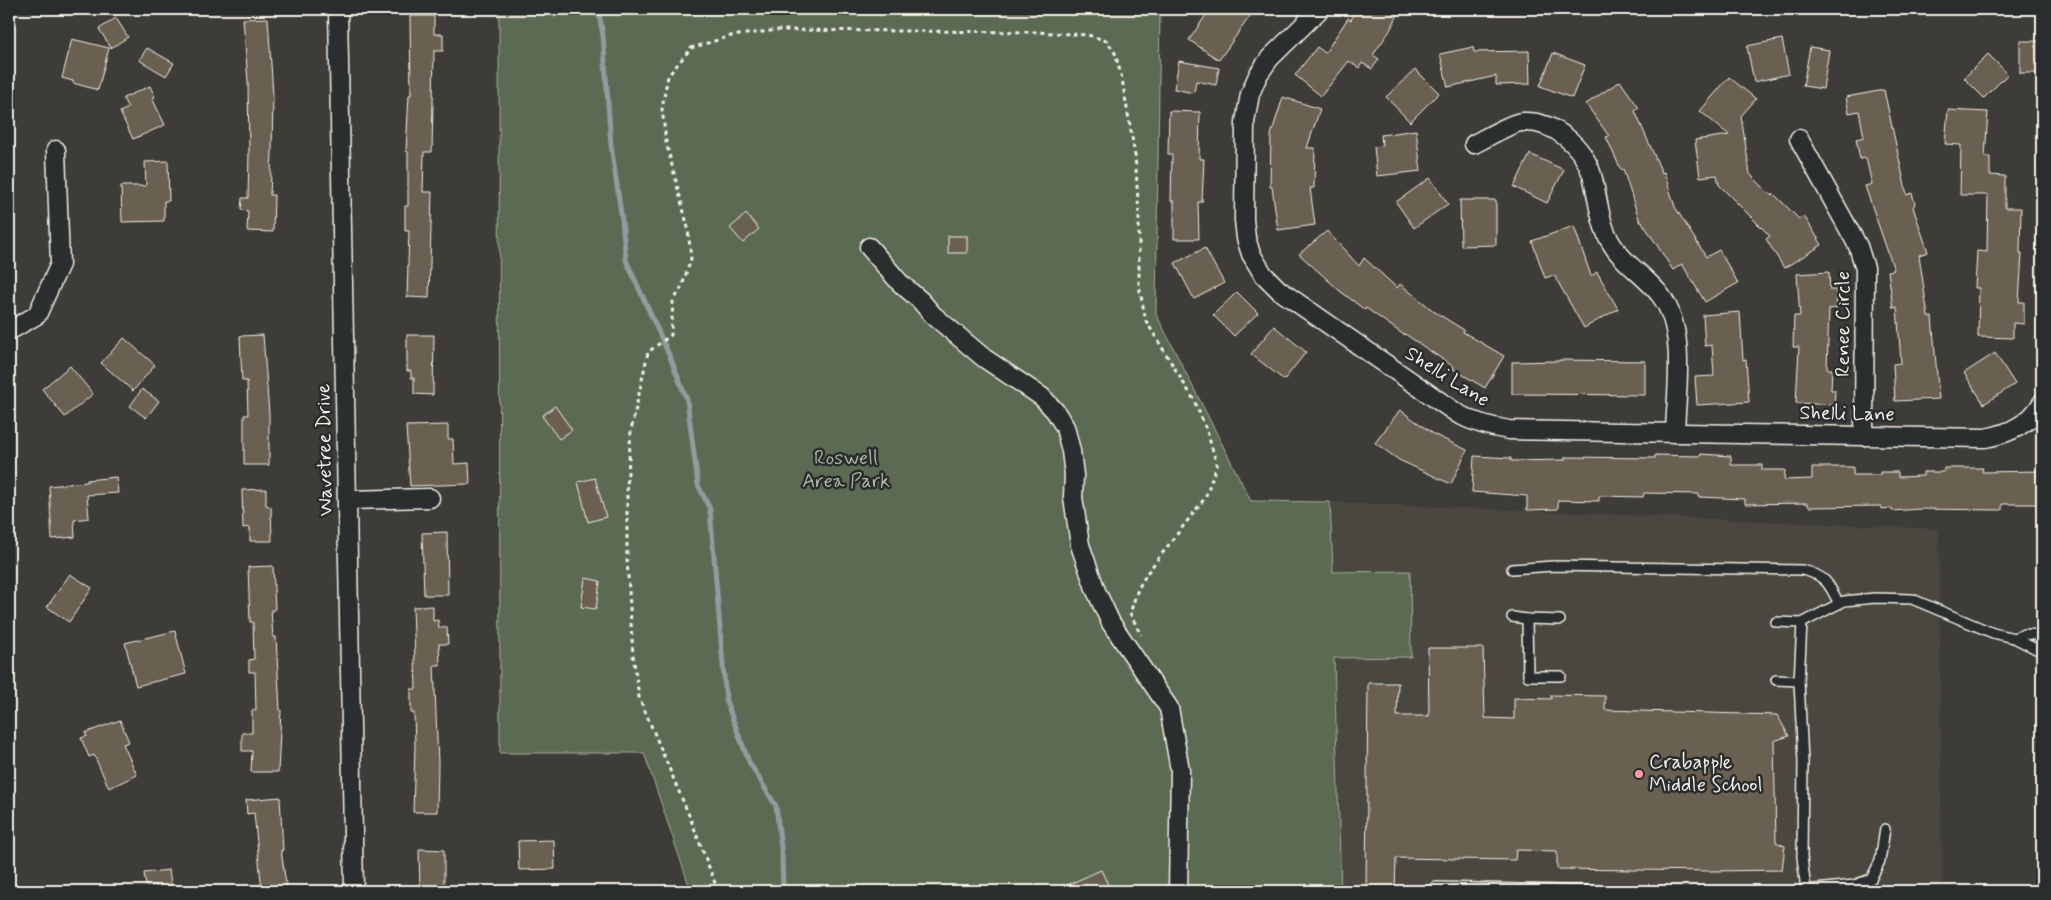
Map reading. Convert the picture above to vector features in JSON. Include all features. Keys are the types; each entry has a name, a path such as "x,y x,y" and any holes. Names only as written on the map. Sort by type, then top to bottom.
{"street":[{"name":"Wavetree Drive","path":"338,9 354,891"},
{"name":"Shelli Lane","path":"1320,9 1270,58 1258,75 1250,94 1245,122 1244,220 1246,238 1251,254 1263,274 1279,290 1458,414 1491,428 1508,430 1985,438 2002,435 2018,428 2038,411 2042,403"},
{"path":"1474,144 1521,121 1546,125 1568,138 1585,158 1592,175 1602,222 1610,241 1623,259 1661,296 1674,320 1678,342 1675,433"},
{"name":"Renee Circle","path":"1799,138 1858,246 1865,268 1864,436"},
{"path":"9,331 37,315 60,264 56,150"},
{"path":"869,247 900,283 920,300 933,315 984,358 1042,398 1065,427 1071,450 1074,475 1073,497 1080,545 1096,591 1111,623 1169,708 1180,770 1178,891"},
{"path":"347,500 430,498"}],"lane":[{"path":"1512,569 1553,566 1802,570 1817,574 1824,579 1832,588 1839,604"},
{"path":"1776,622 1802,623 1844,601 1876,598 1912,599 1993,633 2014,638 2042,652"},
{"path":"1512,616 1528,619 1560,620"},
{"path":"1528,619 1528,676 1561,676"},
{"path":"1802,623 1799,681 1803,762 1803,891 1854,885 1871,879 1880,861 1885,829"},
{"path":"2014,638 2024,634 2042,635"},
{"path":"1776,680 1799,681"},
{"path":"1436,886 1609,891"}],"path":[{"path":"718,891 692,820 639,697 633,655 627,559 627,487 631,431 648,352 671,335 673,302 682,286 691,259 688,228 666,142 662,108 668,76 692,48 731,36 779,30 1036,32 1088,35 1107,41 1115,53 1122,79 1135,155 1138,215 1138,286 1146,322 1194,400 1207,431 1217,465 1205,498 1147,573 1138,589 1130,613"}],"shaded area":[{"name":"Crabapple Middle School","path":"1330,502 1939,529 1942,891 1341,891"}],"green space":[{"name":"Roswell Area Park","path":"499,9 1160,9 1156,314 1251,501 1330,502 1333,572 1410,571 1411,657 1334,658 1341,891 691,891 644,753 500,753"}],"building":[{"path":"1210,9 1255,9 1219,60 1189,40"},
{"path":"1357,9 1401,9 1389,32 1373,55 1379,59 1372,69 1362,63 1359,68 1349,61 1321,96 1295,75 1317,47 1325,53 1348,18 1351,20"},
{"path":"410,16 434,16 434,34 443,34 443,51 434,51 432,152 424,152 423,192 432,192 429,298 407,297 409,231 405,231 405,206 408,206 408,152 406,151 409,95 411,95"},
{"path":"116,18 128,37 111,48 99,29"},
{"path":"268,18 273,95 270,195 274,195 273,232 247,231 248,211 241,210 242,198 248,198 249,153 248,81 243,19"},
{"path":"72,39 109,48 98,90 62,78"},
{"path":"1782,39 1789,74 1754,82 1747,46"},
{"path":"2020,41 2042,41 2042,73 2020,73"},
{"path":"1473,47 1474,52 1529,51 1530,84 1496,85 1496,76 1448,87 1440,54"},
{"path":"1810,47 1829,50 1823,89 1803,86"},
{"path":"147,48 174,63 166,76 139,60"},
{"path":"1553,53 1585,65 1572,98 1540,86"},
{"path":"1988,54 2008,74 1984,98 1964,78"},
{"path":"1179,61 1219,68 1216,85 1196,81 1194,93 1174,89"},
{"path":"1415,69 1439,93 1410,122 1386,97"},
{"path":"1729,77 1756,99 1741,116 1750,174 1772,196 1774,194 1799,219 1804,216 1822,245 1784,268 1766,239 1770,236 1719,185 1717,175 1700,177 1695,140 1729,135 1700,111"},
{"path":"1620,81 1639,108 1635,111 1662,173 1664,172 1675,207 1706,257 1719,250 1738,283 1705,302 1682,264 1673,270 1642,222 1640,222 1623,169 1621,170 1606,137 1609,136 1586,104"},
{"path":"150,86 155,97 152,98 165,125 133,139 120,112 128,108 123,98"},
{"path":"1884,90 1907,195 1912,193 1915,204 1913,207 1928,252 1919,255 1928,317 1932,317 1939,399 1895,401 1893,364 1901,363 1897,307 1893,308 1888,271 1894,270 1865,186 1872,184 1866,158 1860,159 1856,139 1864,137 1859,111 1849,113 1846,97"},
{"path":"1283,97 1320,109 1307,148 1315,148 1314,188 1310,188 1315,225 1278,230 1272,187 1270,187 1271,135"},
{"path":"1948,110 1988,112 1985,157 1990,157 1990,175 2005,176 2005,208 2021,208 2020,253 2022,253 2019,302 2024,302 2024,324 2013,323 2013,338 1978,337 1979,288 1975,288 1977,251 1987,252 1988,195 1960,195 1961,145 1945,144"},
{"path":"1169,111 1200,112 1199,159 1204,159 1202,202 1198,202 1199,239 1174,239 1174,201 1171,201 1172,154 1168,154"},
{"path":"1416,130 1421,171 1377,176 1374,147 1382,146 1381,135"},
{"path":"1530,154 1564,170 1547,203 1514,187"},
{"path":"168,161 169,201 164,201 164,221 122,222 121,186 146,186 145,162"},
{"path":"1430,178 1448,204 1414,228 1396,202"},
{"path":"1460,200 1496,200 1496,245 1461,246"},
{"path":"746,214 759,229 743,243 730,228"},
{"path":"1574,226 1591,276 1597,272 1618,309 1584,328 1554,275 1545,278 1532,241"},
{"path":"1327,231 1359,266 1364,258 1397,288 1400,284 1435,312 1464,330 1463,332 1504,356 1485,388 1453,369 1454,367 1366,308 1365,310 1340,291 1299,254"},
{"path":"948,236 967,236 967,253 948,253"},
{"path":"1205,248 1224,283 1194,299 1175,263"},
{"path":"1829,272 1830,290 1836,290 1837,308 1829,309 1827,369 1832,369 1831,390 1835,390 1834,405 1796,403 1799,347 1793,347 1794,316 1800,316 1797,274"},
{"path":"1237,292 1258,313 1234,336 1213,315"},
{"path":"1740,312 1743,360 1746,359 1749,402 1697,405 1695,377 1714,376 1712,345 1705,346 1703,315"},
{"path":"1274,326 1306,352 1284,380 1251,354"},
{"path":"263,335 269,414 269,465 244,465 244,415 248,415 247,381 242,381 240,336"},
{"path":"407,335 434,335 433,395 414,394 414,378 411,378 411,371 407,371"},
{"path":"124,338 155,365 133,391 101,363"},
{"path":"1995,353 2015,384 1984,404 1964,373"},
{"path":"1559,360 1645,361 1645,395 1512,394 1512,362"},
{"path":"70,366 93,394 65,417 42,389"},
{"path":"142,389 159,401 146,418 130,406"},
{"path":"555,406 572,430 559,439 542,416"},
{"path":"1400,410 1435,435 1467,450 1451,484 1399,460 1375,443"},
{"path":"448,425 448,439 453,439 454,464 469,463 470,484 410,486 406,426"},
{"path":"1701,454 1731,456 1731,465 1762,465 1762,470 1785,470 1784,480 1812,479 1812,467 1853,467 1853,475 1880,475 1880,472 1898,472 1898,477 1923,476 1923,472 1944,472 1944,468 1983,468 1982,472 2042,471 2042,504 2002,504 2002,510 1919,509 1892,511 1892,508 1881,509 1881,506 1809,507 1807,503 1745,504 1745,499 1699,497 1699,494 1644,493 1643,497 1599,496 1599,501 1558,500 1558,509 1527,510 1527,496 1472,492 1474,456 1511,458 1511,461 1565,460 1565,457 1655,458 1655,455 1701,456"},
{"path":"116,477 118,493 87,495 89,518 74,520 75,537 52,539 49,486"},
{"path":"595,478 606,517 588,522 578,482"},
{"path":"266,489 266,505 271,507 272,541 250,541 250,527 243,528 242,490"},
{"path":"447,532 448,595 424,595 422,533"},
{"path":"273,566 275,610 271,610 273,637 276,637 281,710 278,772 251,772 252,751 242,751 242,733 252,733 252,710 256,710 255,672 249,672 249,660 254,659 253,622 250,622 248,567"},
{"path":"70,574 92,588 69,622 47,607"},
{"path":"585,578 600,581 596,609 581,607"},
{"path":"433,606 433,621 438,620 439,628 447,627 448,644 439,644 440,665 434,665 438,763 437,812 413,812 415,747 414,713 411,713 411,689 416,689 413,607"},
{"path":"175,631 186,674 136,686 125,643"},
{"path":"1428,648 1483,648 1485,718 1514,719 1514,698 1551,699 1551,695 1605,696 1605,710 1777,715 1789,736 1774,741 1776,842 1785,846 1782,870 1557,869 1557,851 1516,850 1515,860 1396,858 1395,891 1366,891 1368,683 1398,683 1397,716 1429,716"},
{"path":"120,720 129,742 123,744 137,775 109,788 94,755 89,757 81,738 87,736 85,733"},
{"path":"280,797 283,850 281,850 287,891 262,891 254,813 247,814 246,800"},
{"path":"554,840 555,869 519,870 518,841"},
{"path":"419,849 444,850 444,891 420,891"},
{"path":"169,870 172,891 157,891 156,885 146,886 144,873"},
{"path":"1101,870 1111,891 1054,891"}],"waterway":[{"path":"598,9 603,35 611,145 626,260 670,357 687,400 698,485 710,509 726,701 749,762 776,806 782,856 783,891"}],"place":[{"name":"Crabapple Middle School","path":"1639,774"}]}
